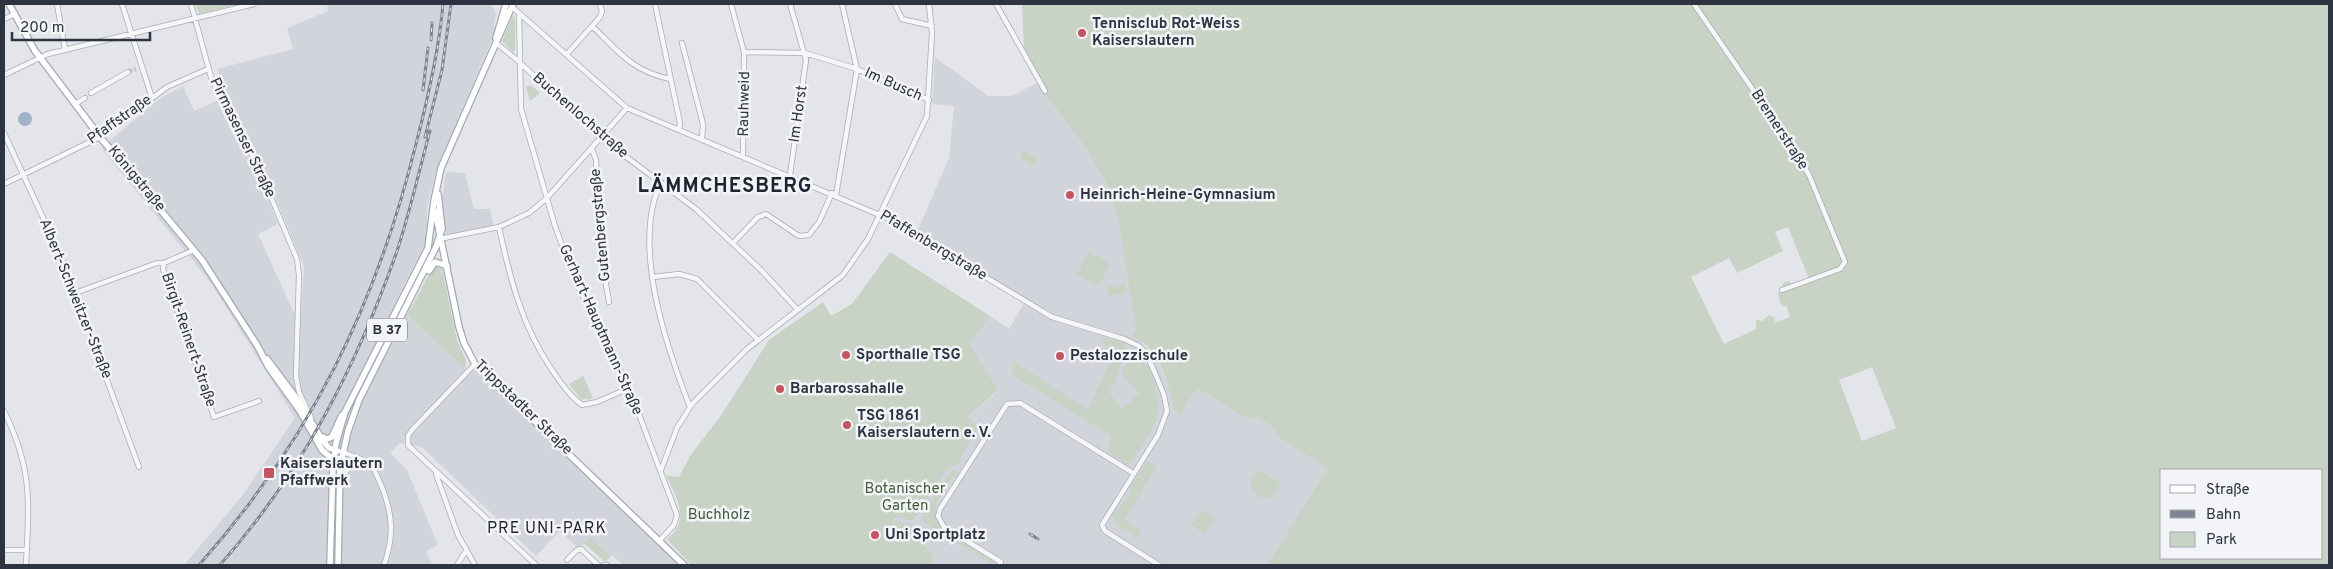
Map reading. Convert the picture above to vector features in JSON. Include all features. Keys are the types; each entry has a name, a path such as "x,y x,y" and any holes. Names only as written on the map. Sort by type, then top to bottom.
{"main road":[{"name":"Königstraße","path":"9,4 39,57 100,137 194,250 286,389 322,450 334,458"},
{"path":"506,4 513,6"},
{"name":"Trippstadter Straße","path":"496,43 506,4"},
{"name":"Trippstadter Straße","path":"433,204 446,156 513,6"},
{"name":"Trippstadter Straße","path":"439,180 438,201 442,229 439,240 447,266 461,335 475,364 684,565"},
{"name":"B 37","path":"338,565 340,479 343,452 359,400 439,240 433,204"},
{"name":"B 37","path":"330,565 334,458 345,412 428,248 433,204"},
{"path":"428,248 439,240"},
{"path":"417,286 423,282 435,262 447,266"},
{"name":"Königstraße","path":"286,389 312,422 326,445 335,451"},
{"path":"320,436 326,439 332,437 340,418 345,412"},
{"path":"335,451 343,452"},
{"path":"334,458 342,459"}],"street":[{"path":"58,4 65,49"},
{"path":"122,4 131,33 138,68 152,98"},
{"name":"Pirmasenser Straße","path":"191,4 208,69 223,104 258,164 297,259 299,274 296,376 299,392 312,422"},
{"path":"4,75 39,57 65,49 254,4"},
{"path":"567,54 600,17 602,10 600,4"},
{"path":"655,4 680,123 679,129"},
{"name":"Rauhweid","path":"731,4 744,52 743,155"},
{"path":"790,4 806,53"},
{"path":"733,243 758,217 766,214 799,236 809,235 819,222 834,194 858,69 842,4"},
{"path":"895,4 902,19 932,26"},
{"path":"661,470 677,428 690,407 712,382 758,340 843,275 862,251 926,122 929,100 932,26 929,4"},
{"path":"996,4 1045,91"},
{"name":"Bremerstraße","path":"1694,4 1795,150 1808,175 1845,262 1844,266 1838,270 1782,290"},
{"name":"Pfaffenbergstraße","path":"513,6 627,108 743,155 881,215 909,229 1046,314 1068,324 1134,342 1146,354 1164,395 1167,411 1163,424 1133,473"},
{"name":"Gerhart-Hauptmann-Straße","path":"518,11 520,24 521,109 547,198 575,281 629,388 677,515 674,525 660,540"},
{"path":"4,19 15,14"},
{"path":"520,24 524,20 530,21"},
{"path":"592,26 635,67 650,74 670,79"},
{"name":"Buchenlochstraße","path":"496,43 601,138 696,209 733,243 797,309"},
{"path":"682,43 703,124 702,138"},
{"name":"Im Busch","path":"744,52 806,53 858,69 929,100"},
{"name":"Im Horst","path":"790,175 806,53"},
{"name":"Pfaffstraße","path":"4,184 100,137 174,83 208,69"},
{"path":"91,93 128,72"},
{"path":"75,104 85,98"},
{"path":"439,240 499,227 529,213 547,198 627,108"},
{"name":"Albert-Schweitzer-Straße","path":"4,133 58,248 139,467"},
{"name":"Gutenbergstraße","path":"592,149 596,160 600,249 609,302"},
{"path":"662,182 656,196 651,222 653,277 662,321 690,407"},
{"path":"499,227 523,318 542,354 566,389 576,401 585,405 629,388"},
{"name":"Birgit-Reinert-Straße","path":"75,293 157,263 164,264 194,250"},
{"name":"Birgit-Reinert-Straße","path":"164,264 162,269 214,417 259,401"},
{"path":"653,277 679,274 697,279 758,340"},
{"path":"475,364 422,418 408,436 410,449 536,565"},
{"path":"286,389 296,376"},
{"path":"1000,564 941,524 938,516 940,509 1007,404 1020,403 1133,473 1102,525 1105,531 1159,565"},
{"path":"4,411 20,449 27,477 29,506 26,565"},
{"path":"343,452 365,459 374,470 387,500 392,534 384,565"},
{"path":"342,459 361,463 374,470"},
{"path":"340,479 352,464 361,463"},
{"path":"436,473 443,497 466,550 475,565"},
{"path":"567,560 577,550 581,549 598,565"},
{"path":"4,550 27,550"},
{"path":"457,565 466,550"}],"shaded area":[{"path":"327,4 491,4 496,14 493,37 436,171 427,208 427,234 424,246 394,305 465,369 479,361 552,432 548,436 678,565 623,565 612,555 606,561 587,543 578,548 560,531 536,556 422,447 400,443 390,453 407,470 438,545 426,551 433,565 184,565 242,496 295,418 211,283 101,148 159,99 183,86 194,111 217,101 232,133 248,155 278,224 258,234 293,311 301,312 304,266 255,149 228,97 217,69 293,49 287,28 328,11"},
{"path":"935,57 988,96 1011,96 1037,83 1087,150 1107,185 1118,219 1139,340 1151,352 1159,364 1172,394 1174,410 1181,414 1197,388 1243,417 1258,418 1273,427 1280,438 1327,469 1267,565 801,565 998,391 970,345 990,316 1009,329 1026,300 917,232 949,158 954,106 932,104"},
{"path":"446,172 465,173 474,209 490,209 494,228 447,235 442,202"}],"green space":[{"path":"196,4 239,4 199,14"},
{"path":"1022,4 2329,4 2329,565 1267,565 1327,469 1280,438 1273,427 1258,418 1243,417 1197,388 1181,414 1174,410 1167,382 1159,362 1147,346 1131,337 1136,329 1118,219 1107,185 1087,150 1037,83 1041,82 1024,51","holes":["1788,227 1809,279 1792,285 1789,281 1783,283 1781,292 1778,293 1780,303 1784,307 1786,305 1790,317 1774,323 1775,318 1769,315 1762,321 1756,320 1756,329 1724,344 1691,277 1729,258 1737,273 1783,251 1775,232","1872,367 1896,428 1862,441 1839,380"]},
{"path":"515,16 515,50 513,52 502,41 512,17"},
{"path":"531,85 540,93 530,101 526,87"},
{"path":"1023,151 1038,158 1035,166 1020,159"},
{"name":"TSG 1861 Kaiserslautern e. V.","path":"890,252 990,316 970,345 998,390 968,417 979,427 960,458 962,461 945,471 914,519 909,521 898,516 891,520 912,525 910,530 933,555 934,565 691,565 667,539 679,525 680,509 666,475 679,477 690,456 722,414 769,340 823,302 831,316 852,304"},
{"path":"1088,252 1110,263 1099,286 1077,275"},
{"path":"436,266 442,269 457,340 466,360 465,369 407,315 432,269"},
{"path":"1125,283 1127,292 1109,296 1107,287"},
{"path":"1106,331 1124,335 1131,338"},
{"path":"1101,337 1122,342 1126,349 1115,381 1109,392 1122,409 1140,393 1122,375 1123,367 1137,351 1152,375 1155,385 1158,405 1155,423 1147,440 1129,466 1107,452 1111,436 1013,375 1012,360 1088,410 1111,359"},
{"path":"583,376 593,398 588,400 587,398 582,400 569,384"},
{"path":"1147,461 1157,467 1124,520 1141,531 1137,538 1125,530 1123,533 1112,516 1130,495 1130,488"},
{"path":"952,470 960,471 955,478 952,477 935,505 937,507 935,517 937,522 993,561 993,565 924,522 922,515"},
{"path":"1258,470 1280,483 1277,492 1272,497 1258,496 1253,491 1251,485 1252,478"},
{"path":"1201,510 1215,518 1205,534 1191,525"},
{"path":"590,537 610,556 605,562 584,543"}],"water":[{"path":"25,112 30,114 32,119 30,124 25,126 20,124 18,119 20,114"}],"tunnel":[{"path":"128,72 136,69"}],"railway":[{"path":"199,565 239,518 306,420 334,368 359,315 381,261 400,203 416,144 439,39 443,4"},
{"path":"425,137 442,70 451,4"},
{"path":"431,40 432,23"},
{"path":"423,90 428,48"},
{"path":"220,565 249,530 301,456 345,377 364,336 397,251 430,131"},
{"path":"1030,534 1038,539"}],"place":[{"name":"Tennisclub Rot-Weiss Kaiserslautern","path":"1082,33"},
{"name":"Heinrich-Heine-Gymnasium","path":"1070,195"},
{"name":"Sporthalle TSG","path":"846,355"},
{"name":"Pestalozzischule","path":"1060,356"},
{"name":"Barbarossahalle","path":"780,389"},
{"name":"TSG 1861 Kaiserslautern e. V.","path":"847,425"},
{"name":"Kaiserslautern Pfaffwerk","path":"269,473"},
{"name":"Uni Sportplatz","path":"875,535"}],"district":[{"name":"LÄMMCHESBERG","path":"725,187"},
{"name":"PRE UNI-PARK","path":"547,529"}],"park label":[{"name":"Botanischer Garten","path":"905,498"},
{"name":"Buchholz","path":"719,515"}]}
